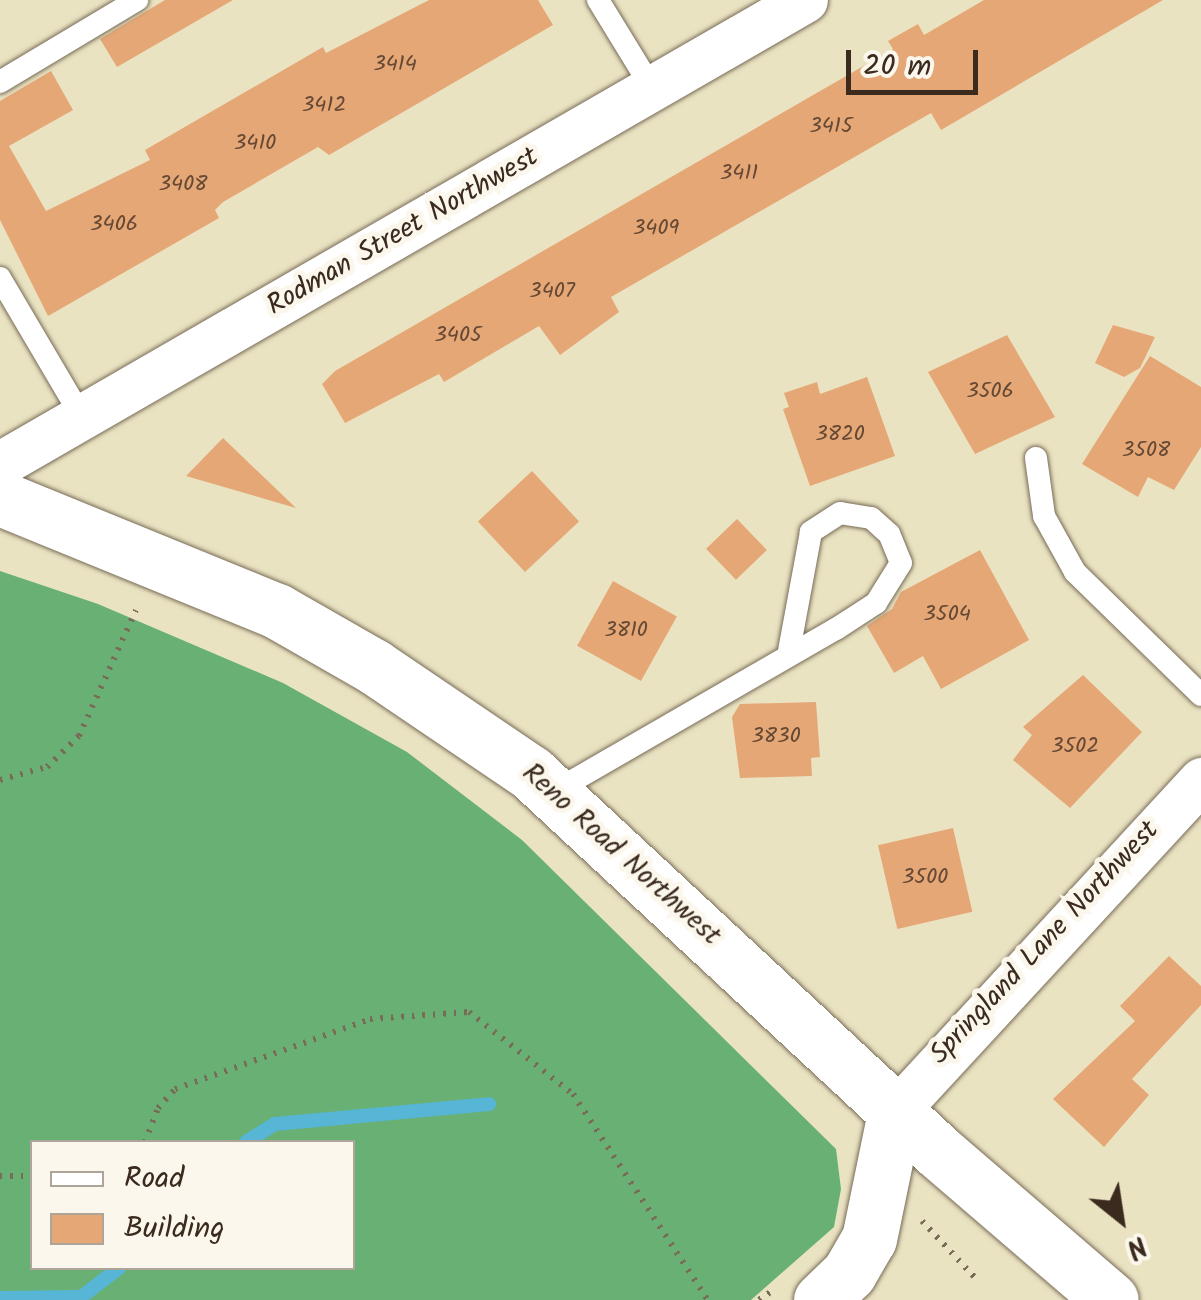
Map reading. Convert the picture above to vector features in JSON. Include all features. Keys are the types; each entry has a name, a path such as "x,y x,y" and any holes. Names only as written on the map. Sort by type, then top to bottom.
{"main road":[{"name":"Reno Road Northwest","path":"0,498 277,611 436,706 555,791 895,1112 1110,1300"},
{"path":"821,1300 849,1272 868,1239 895,1112"}],"street":[{"name":"Rodman Street Northwest","path":"0,464 805,0"},
{"name":"Springland Lane Northwest","path":"895,1112 1201,780"}],"lane":[{"path":"0,82 137,0"},
{"path":"598,0 652,88"},
{"path":"0,278 82,417"},
{"path":"1036,458 1044,516 1075,572 1201,694"},
{"path":"555,791 788,656 876,603 890,587 901,562 889,534 871,518 840,513 810,532 788,656"}],"path":[{"path":"0,780 47,767 79,736 136,610"},
{"path":"146,1140 158,1108 175,1090 370,1020 468,1012 573,1094 708,1300"},
{"path":"0,1176 30,1176"},
{"path":"908,1207 974,1273 978,1282"},
{"path":"974,1273 983,1266"}],"green space":[{"path":"0,571 98,604 283,683 407,752 522,840 836,1149 841,1189 834,1227 751,1300 0,1300"}],"building":[{"path":"165,0 233,0 117,67 100,39"},
{"path":"429,0 538,0 553,25 329,155 318,147 223,202 215,210 219,218 48,316 0,220 0,101 51,71 73,110 9,146 46,211 150,160 145,150 323,47 326,53"},
{"path":"984,0 1163,0 941,130 931,113 611,297 619,312 560,355 539,326 444,382 439,374 345,423 322,384 335,371 893,49 888,41 918,24 924,35"},
{"path":"1113,325 1155,337 1140,368 1124,377 1095,363"},
{"path":"1007,335 1055,417 975,454 928,372"},
{"path":"1150,356 1201,387 1201,447 1174,490 1148,477 1138,497 1082,464"},
{"path":"867,377 895,456 810,486 783,409 789,407 784,393 817,382 820,394"},
{"path":"223,438 296,508 186,476"},
{"path":"532,471 579,521 525,572 478,521"},
{"path":"737,519 767,550 736,580 706,549"},
{"path":"980,550 1029,640 941,689 923,656 894,673 867,626 892,609 901,592"},
{"path":"613,581 677,616 641,681 577,646"},
{"path":"1083,675 1142,732 1070,808 1013,760 1032,735 1023,727"},
{"path":"816,702 820,757 811,758 812,776 740,778 732,717 740,704"},
{"path":"953,828 972,912 897,929 878,845"},
{"path":"1169,956 1201,986 1201,1005 1132,1079 1149,1095 1104,1147 1053,1099 1135,1021 1120,1006"}],"waterway":[{"path":"249,1140 275,1124 489,1104"},
{"path":"0,1298 81,1297 116,1270"}]}
